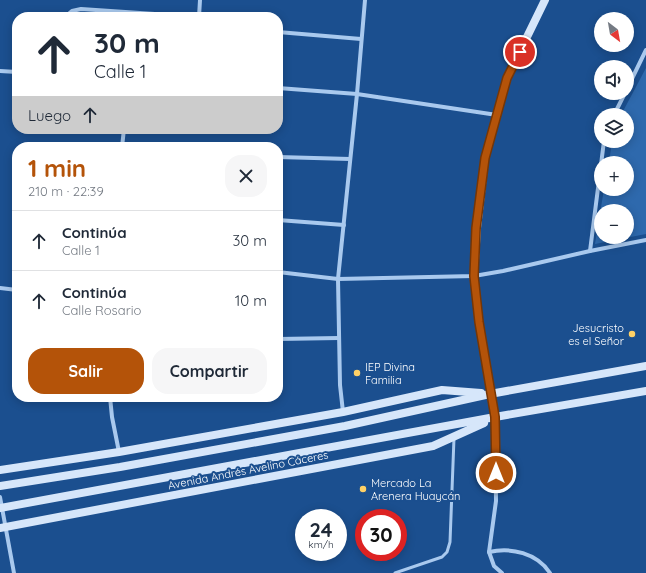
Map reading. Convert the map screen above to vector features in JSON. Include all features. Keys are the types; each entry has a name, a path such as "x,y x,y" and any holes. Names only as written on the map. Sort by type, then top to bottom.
{"street":[{"path":"200,0 200,12"},
{"path":"343,412 340,385 338,279 365,0"},
{"path":"502,573 494,566 489,552 496,501 495,417 479,322 474,276 476,228 485,158 507,78 545,0"},
{"path":"71,12 80,9 125,12"},
{"path":"283,32 361,39"},
{"path":"634,75 646,50"},
{"path":"0,71 12,72"},
{"path":"283,88 357,94 497,115"},
{"path":"590,251 603,148"},
{"path":"283,157 350,159"},
{"path":"283,220 344,225"},
{"path":"283,273 338,279 474,276 646,240"},
{"path":"0,288 12,289"},
{"path":"283,339 339,338"},
{"path":"0,486 120,467 345,426 490,394 646,366"},
{"path":"0,470 119,452 343,412 442,390 490,394"},
{"name":"Avenida Andrés Avelino Cáceres","path":"1,508 495,417 646,391"},
{"path":"110,402 119,452"},
{"name":"Avenida Andrés Avelino Cáceres","path":"2,528 433,446 495,417"},
{"path":"0,497 2,528 14,573"},
{"path":"489,552 511,550 538,560 550,573"}],"lane":[{"path":"395,573 442,557 447,552 450,542 454,436"}],"shaded area":[{"path":"646,68 646,234 634,236 634,204 602,204 603,196 634,196 634,156 610,156 611,148 634,148 634,108 625,108 629,100 634,100 634,91"}],"place":[{"name":"Jesucristo es el Señor","path":"632,334"},
{"name":"IEP Divina Familia","path":"357,373"},
{"name":"Mercado La Arenera Huaycán","path":"363,489"}],"route":[{"path":"496,473 495,417 479,322 474,276 476,228 485,158 507,78 520,52"}]}
